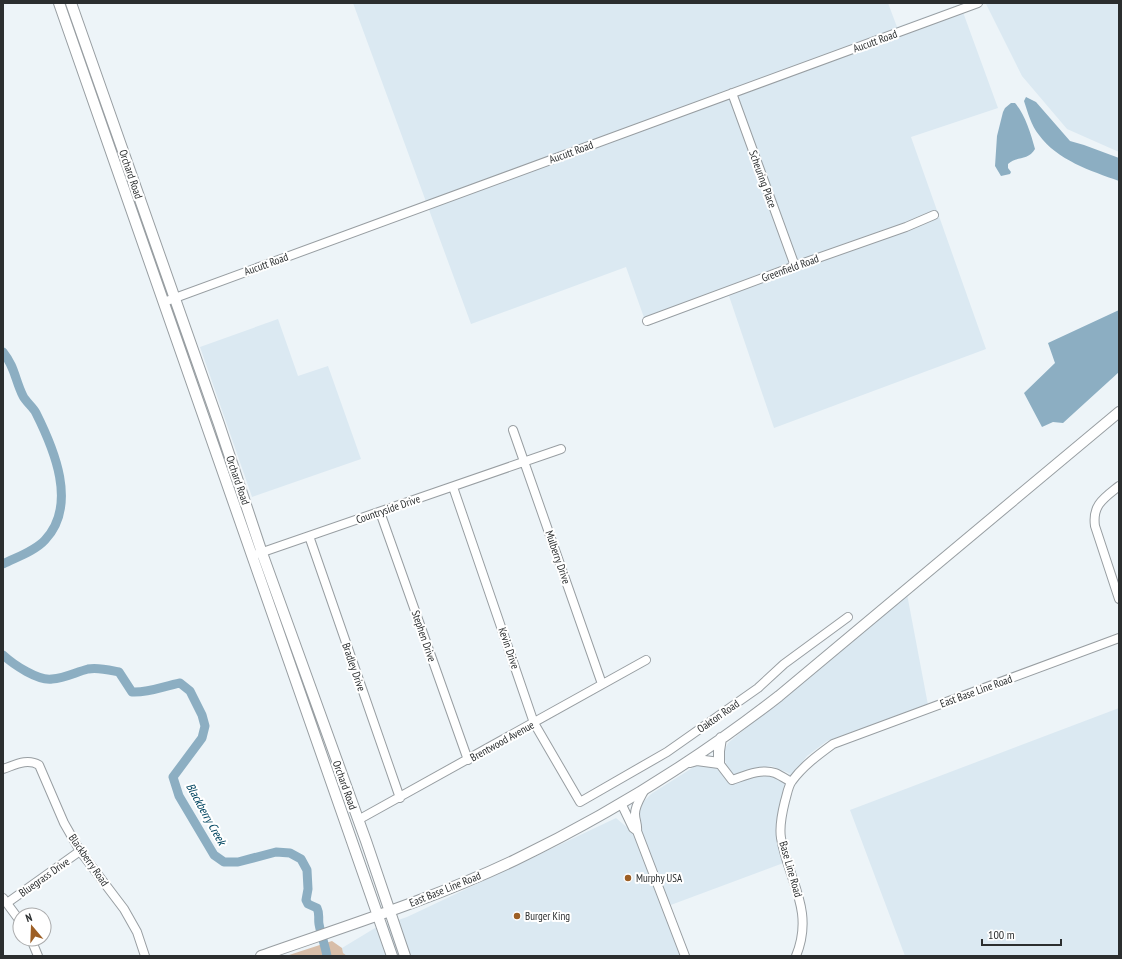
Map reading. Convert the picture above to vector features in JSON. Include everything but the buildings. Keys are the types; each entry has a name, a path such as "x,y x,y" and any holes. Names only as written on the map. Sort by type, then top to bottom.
{"main road":[{"name":"Orchard Road","path":"59,3 164,302 257,554 358,820 405,956"},
{"name":"Orchard Road","path":"71,3 175,298 257,554 392,956"},
{"name":"East Base Line Road","path":"261,956 378,915 464,882 553,841 645,789 748,720 1119,412"},
{"path":"684,764 697,760 719,763 721,738"}],"street":[{"name":"Aucutt Road","path":"164,302 978,3"},
{"name":"Scheuring Place","path":"732,93 795,266"},
{"name":"Greenfield Road","path":"647,321 795,266 906,227 934,215"},
{"name":"Mulberry Drive","path":"513,430 602,684"},
{"name":"Countryside Drive","path":"257,554 561,449"},
{"path":"1119,486 1100,503 1095,512 1094,519 1119,599"},
{"name":"Kevin Drive","path":"453,487 534,723 580,802"},
{"name":"Stephen Drive","path":"380,512 468,760"},
{"name":"Bradley Drive","path":"309,536 400,798"},
{"name":"Oakton Road","path":"580,802 667,752 758,688 784,664 848,617"},
{"name":"East Base Line Road","path":"833,744 1119,638"},
{"name":"Brentwood Avenue","path":"358,820 646,660"},
{"name":"Base Line Road","path":"796,956 801,942 803,914 800,898 781,836 782,813 791,782 811,760 833,744"},
{"name":"Blackberry Road","path":"3,769 24,762 35,762 39,765 64,823 80,851 124,909 137,932 146,956"},
{"path":"719,763 732,780 754,773 774,772 791,782"},
{"path":"637,831 638,826 635,814 636,808 645,789"},
{"path":"621,803 633,828 637,831 685,956"},
{"name":"Bluegrass Drive","path":"12,910 5,900 80,851"}],"shaded area":[{"path":"353,3 888,3 897,27 960,4 998,108 911,137 986,349 774,428 729,296 647,326 626,267 471,324"},
{"path":"1119,3 1119,152 1067,129 1022,76 986,4"},
{"path":"278,319 298,376 328,366 361,459 252,497 200,347"},
{"path":"907,594 928,705 827,741 807,756 793,774 780,812 786,862 668,906 641,829 639,813 642,803 651,794 700,763 726,763 723,753 728,743","holes":["771,766 791,774 748,771"]},
{"path":"1119,708 1119,956 905,956 850,810"},
{"path":"616,818 635,834 681,956 343,956 342,948 375,928 407,917"},
{"path":"332,941 342,948 343,953 347,956 286,956"}],"water":[{"path":"1026,97 1036,102 1070,141 1119,158 1119,181 1075,164 1046,144 1036,131 1028,114 1024,101"},
{"path":"1011,103 1015,103 1025,118 1035,149 1029,155 1008,164 1008,168 1011,172 1010,174 1001,176 995,166 997,136 1003,112"},
{"path":"1119,310 1119,372 1063,423 1053,422 1042,427 1024,393 1055,363 1048,343"}],"waterway":[{"name":"Blackberry Creek","path":"3,352 12,368 23,396 36,413 50,443 60,477 61,494 60,510 55,526 45,540 31,551 3,564"},
{"name":"Blackberry Creek","path":"3,655 26,672 40,678 52,679 92,668 119,672 132,692 150,690 180,683 190,691 202,715 205,726 202,738 173,777 179,796 214,855 224,862 238,862 276,852 290,853 301,859 307,870 308,889 306,900 308,904 317,908 318,910 319,924 327,956"}],"place":[{"name":"Murphy USA","path":"628,878"},
{"name":"Burger King","path":"517,916"}]}
